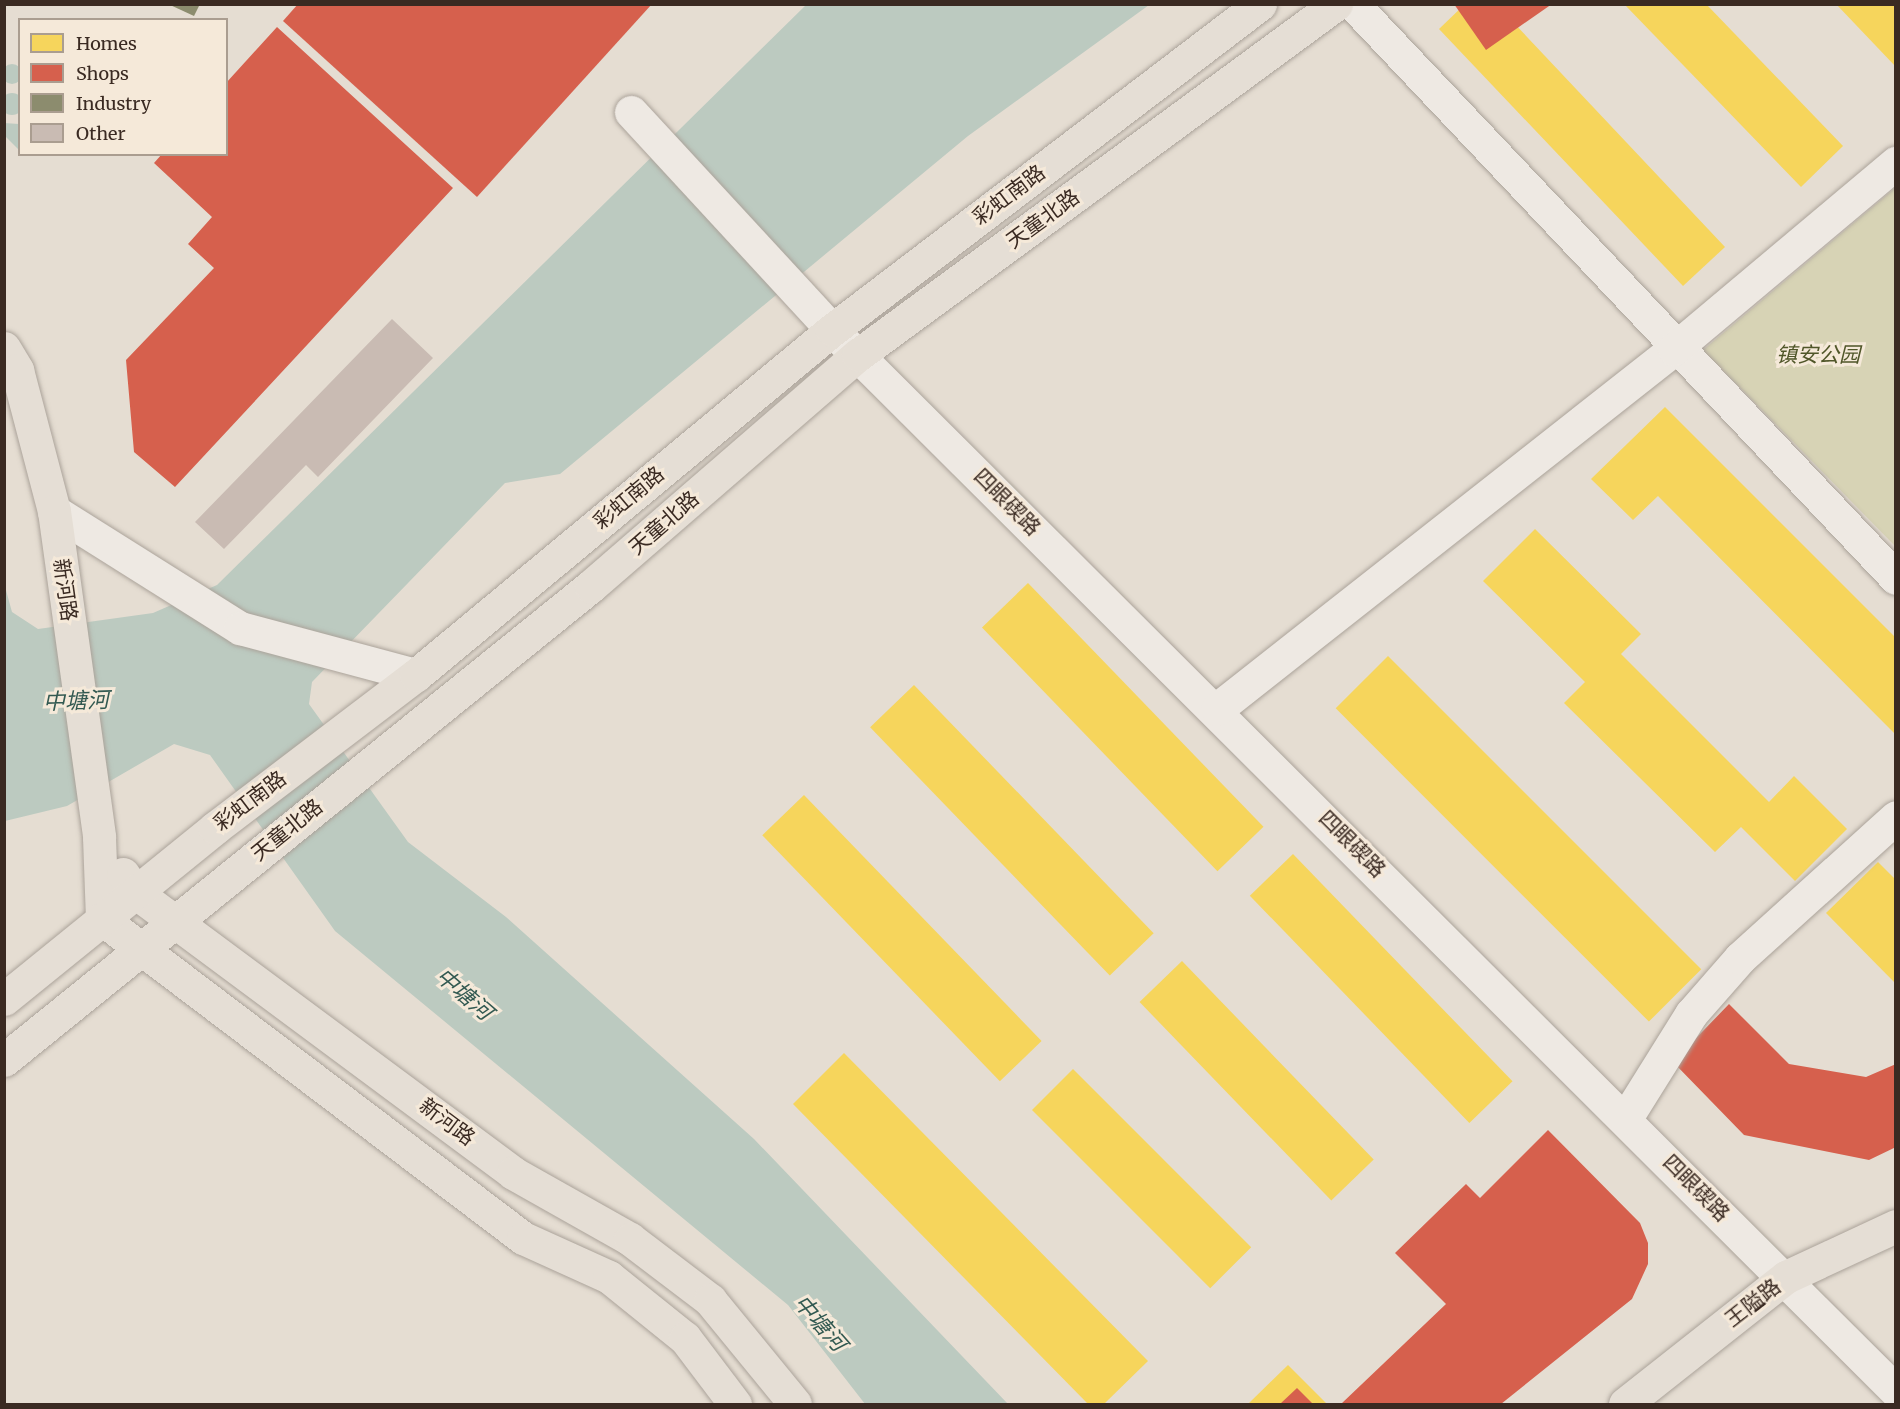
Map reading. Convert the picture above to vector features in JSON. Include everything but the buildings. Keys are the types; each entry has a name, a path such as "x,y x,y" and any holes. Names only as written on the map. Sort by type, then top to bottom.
{"main road":[{"name":"彩虹南路","path":"4,999 215,828 416,675 832,330 1260,4"},
{"name":"天童北路","path":"4,1060 591,586 858,355 1336,4"},
{"name":"新河路","path":"11,359 54,511 99,837 102,919"},
{"name":"新河路","path":"99,837 135,892 176,920 513,1173 630,1239 710,1300 795,1404"},
{"path":"102,919 523,1238 609,1277 685,1338 735,1404"},
{"name":"王隘路","path":"1625,1404 1786,1277 1896,1226"}],"street":[{"path":"1353,4 1674,349 1896,578"},
{"name":"四眼碶路","path":"631,112 808,299 832,330 1786,1277 1896,1391"},
{"path":"1216,709 1674,349 1896,163"},
{"path":"54,511 240,627 416,675"},
{"path":"1626,1118 1691,1014 1740,958 1896,817"}],"green space":[{"name":"镇安公园","path":"1895,188 1895,546 1703,350"}],"water":[{"name":"中塘河","path":"806,5 1149,5 968,136 560,474 505,483 312,682 309,704 408,842 506,917 754,1139 1008,1404 865,1404 788,1305 335,931 210,755 174,744 67,806 5,821 4,583 12,612 38,629 153,613 217,585"},
{"path":"8,64 16,64 18,82 8,84 2,78 2,70"},
{"path":"18,95 18,113 12,115 4,112 1,104 4,96"},
{"path":"4,123 18,124 18,149 5,136"}]}
